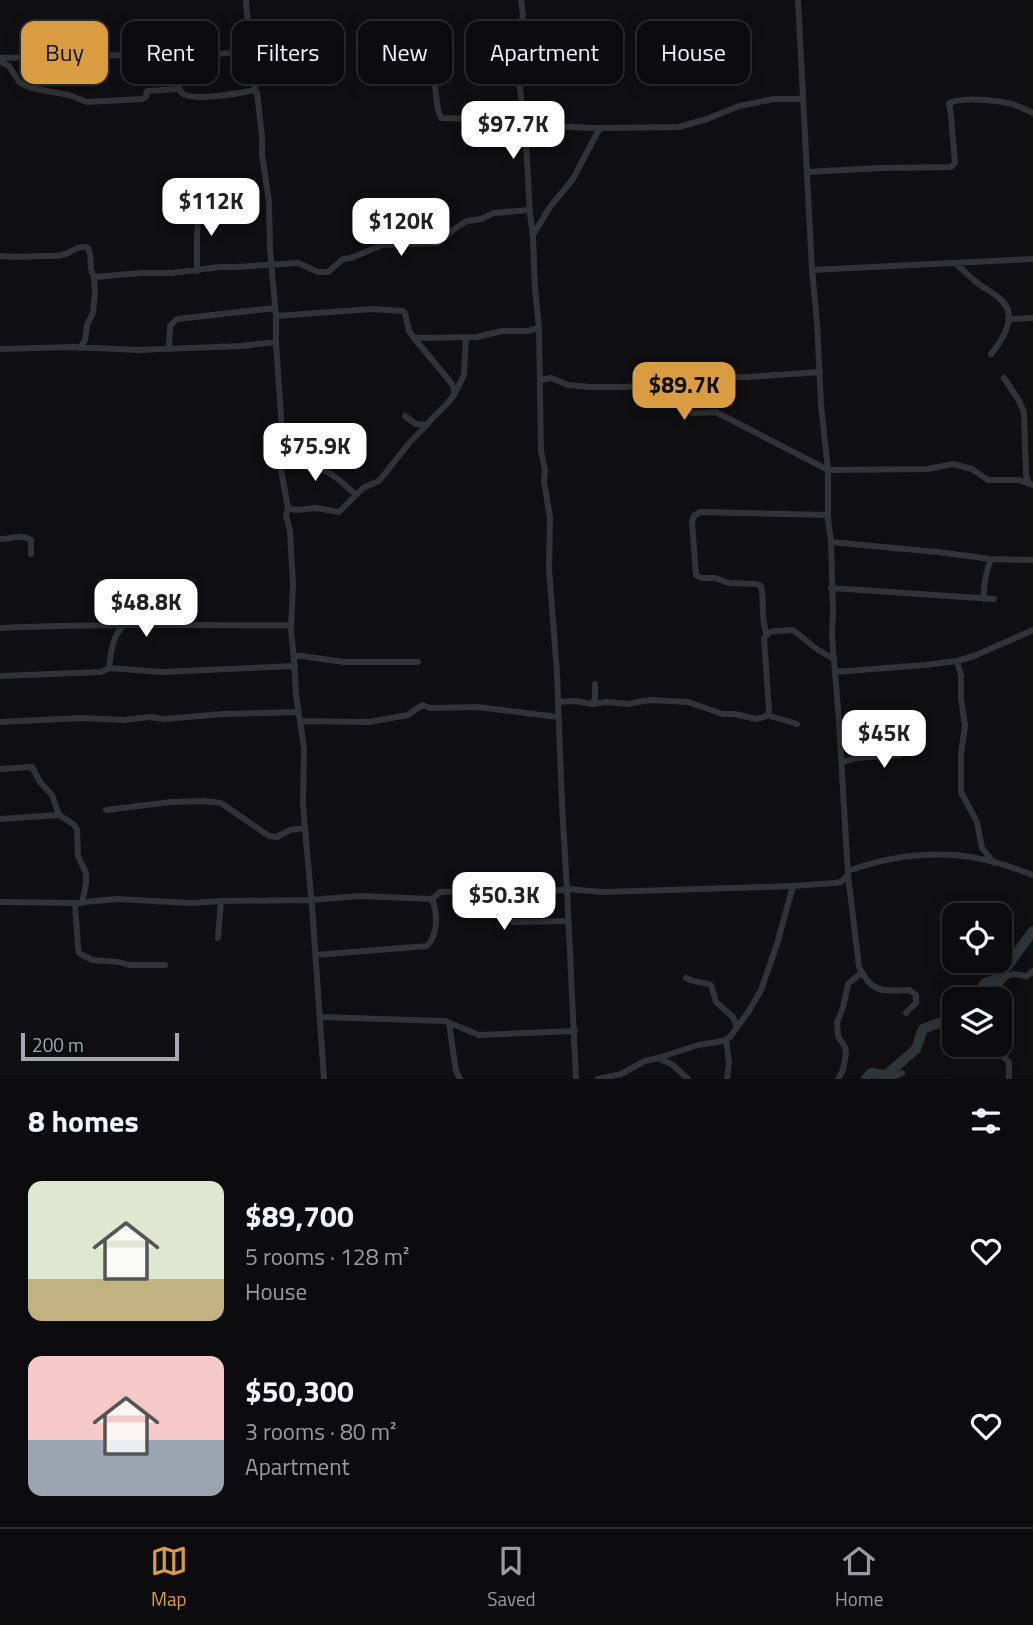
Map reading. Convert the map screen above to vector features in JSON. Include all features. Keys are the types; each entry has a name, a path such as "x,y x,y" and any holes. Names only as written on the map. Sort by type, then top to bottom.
{"street":[{"path":"246,0 248,21"},
{"path":"522,0 523,15 518,54 520,94 526,133 529,210 533,236 541,451 550,517 549,568 576,1079"},
{"path":"798,0 812,270 828,470 834,659 848,873 857,960 861,973 876,988 882,991 909,990 916,995 916,1003 906,1013"},
{"path":"0,60 122,55"},
{"path":"0,60 9,66 19,82 31,89 69,95 87,102 142,99 148,91 179,89 186,96 197,97 233,95 255,90"},
{"path":"179,84 179,89"},
{"path":"254,84 267,183 276,316 281,461 288,508 286,515 293,584 291,625 296,695 304,748 303,805 324,1079"},
{"path":"435,84 441,118 524,118"},
{"path":"526,133 551,128 679,127 739,106 774,99 803,99"},
{"path":"807,172 951,167 955,163 948,103 957,100 1015,105 1033,113"},
{"path":"533,236 550,207 573,179 601,128"},
{"path":"197,271 200,203"},
{"path":"94,277 298,264 318,272 328,272 343,259 382,245 438,243 467,221 494,213 529,210"},
{"path":"0,256 59,256 76,247 88,248 95,292 93,313 80,348"},
{"path":"812,270 1033,259"},
{"path":"955,263 1005,303 1010,319 997,347 990,354"},
{"path":"169,348 170,326 177,319 275,308"},
{"path":"276,316 372,309 403,311 409,331 452,384 455,393"},
{"path":"1010,319 1033,318"},
{"path":"414,338 477,337 502,331 538,328"},
{"path":"288,508 316,508 338,512 366,486 379,481 414,437 450,402 464,376 466,337"},
{"path":"0,349 138,350 276,342"},
{"path":"672,390 707,378 820,372"},
{"path":"540,380 551,378 568,385 590,387 659,384 672,390 694,413 716,412 828,470 928,469 953,464 972,469 988,480 1018,480 1031,484"},
{"path":"1004,378 1024,412 1026,475 1031,484"},
{"path":"405,416 416,424 426,425"},
{"path":"281,461 289,465 325,471 356,495"},
{"path":"767,635 763,625 761,586 729,583 696,575 692,522 694,516 700,512 828,515"},
{"path":"0,540 24,536 29,538 32,540 30,554"},
{"path":"831,542 991,559 1033,560"},
{"path":"984,599 985,579 991,559"},
{"path":"111,584 123,626"},
{"path":"831,588 994,599"},
{"path":"0,628 71,624 291,625"},
{"path":"109,667 116,633 123,626"},
{"path":"767,715 769,712 764,638 767,635 775,631 793,630 834,659"},
{"path":"835,672 925,666 957,661 1033,630"},
{"path":"294,656 344,662 418,662"},
{"path":"957,661 961,675 965,726 961,754 961,792 977,822 982,848 994,863"},
{"path":"0,676 101,672 109,667 163,672 295,666"},
{"path":"592,704 595,684"},
{"path":"558,702 688,702 723,714 757,719 767,715 797,724"},
{"path":"300,721 369,722 408,715 422,705 430,708 477,707 558,717"},
{"path":"0,722 81,718 164,719 299,712"},
{"path":"842,762 857,758 900,755 904,750"},
{"path":"0,769 32,767 40,782 52,795 59,815 77,829 78,856 86,873 86,884 78,903 79,953 92,960 129,965 165,965"},
{"path":"106,810 204,801 221,803 269,836 277,837 290,830 305,828"},
{"path":"0,818 59,815"},
{"path":"0,902 78,903 117,900 175,903 311,900 360,896 432,898 440,892 464,891 502,890 513,895 567,889 604,892 793,886 841,882 848,873 872,863 898,858 954,855 1033,875"},
{"path":"598,1079 614,1077 645,1061 695,1045 726,1040 737,1028 761,990 778,944 793,886"},
{"path":"464,891 478,913 503,916 513,922 568,921"},
{"path":"316,954 427,946 433,939 436,908 432,898"},
{"path":"218,938 221,901"},
{"path":"996,987 1007,976 1026,976 1033,971"},
{"path":"838,1079 846,1054 838,1036 837,1023 848,984 861,973"},
{"path":"686,978 696,983 711,985 716,1002 733,1017 737,1028"},
{"path":"320,1017 445,1021 479,1035 575,1031"},
{"path":"449,1023 456,1071 460,1079"},
{"path":"726,1040 729,1063 727,1079"},
{"path":"1004,1057 1009,1062 1009,1079"},
{"path":"658,1058 673,1065 688,1079"},
{"path":"888,1079 902,1073"}],"waterway":[{"path":"982,987 985,983 998,979 1033,931"},
{"path":"866,1079 871,1073 886,1075 916,1049 923,1029 942,1022"}]}
